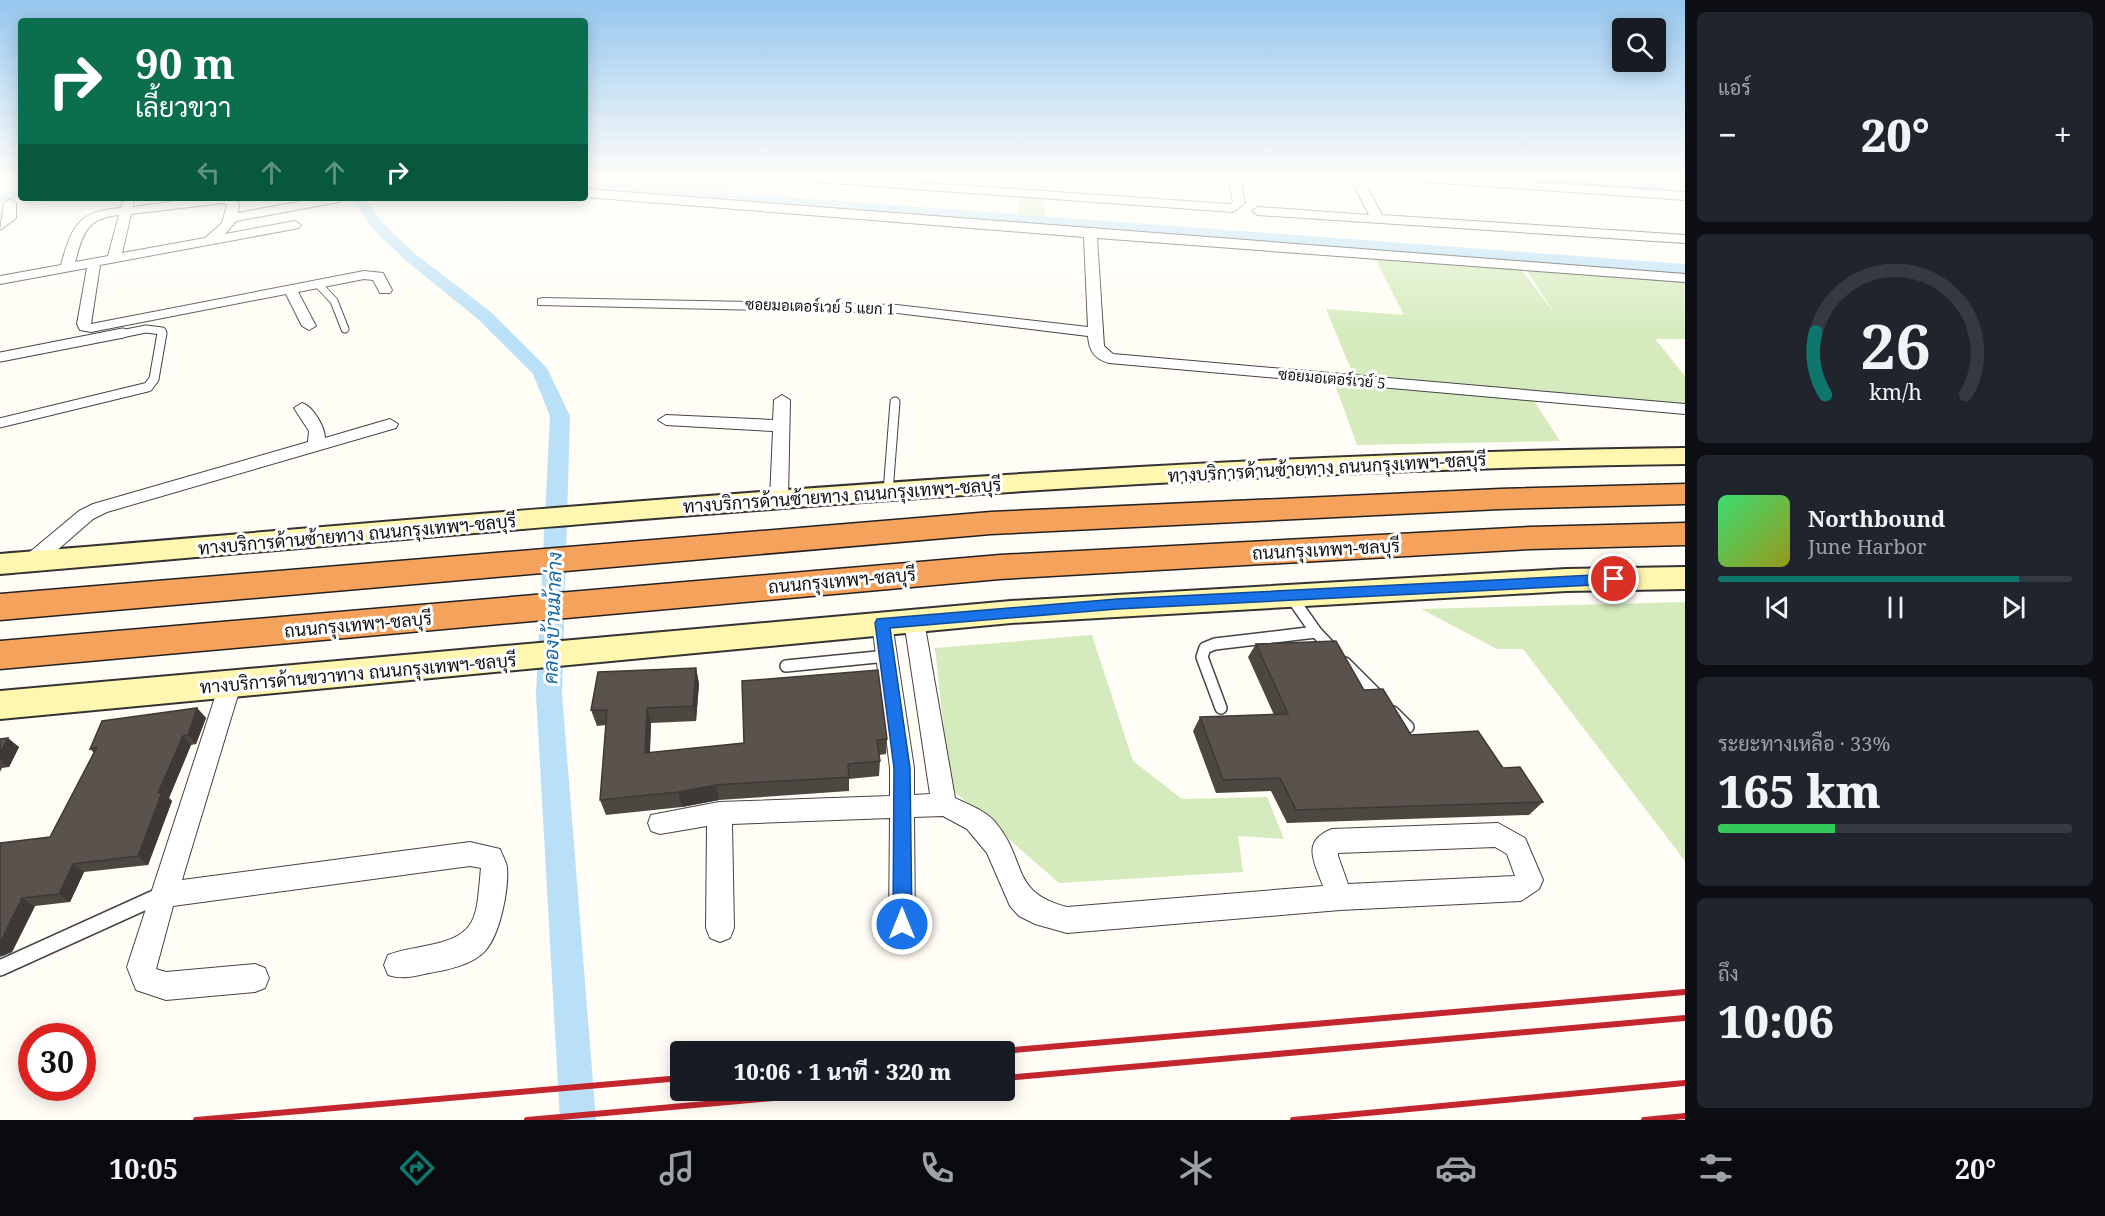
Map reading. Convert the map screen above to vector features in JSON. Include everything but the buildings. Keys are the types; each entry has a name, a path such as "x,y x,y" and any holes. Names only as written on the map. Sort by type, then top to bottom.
{"highway":[{"path":"0,607 991,523 1488,499 1685,494"},
{"name":"ถนนกรุงเทพฯ-ชลบุรี","path":"0,655 1000,567 1530,538 1685,534"}],"main road":[{"name":"ทางบริการด้านซ้ายทาง ถนนกรุงเทพฯ-ชลบุรี","path":"0,564 503,523 633,510 888,492 1457,460 1685,456"},
{"name":"ทางบริการด้านขวาทาง ถนนกรุงเทพฯ-ชลบุรี","path":"0,705 495,662 882,623 1117,604 1566,580 1685,578"}],"street":[{"path":"67,267 80,229"},
{"path":"114,258 122,229"},
{"path":"209,240 222,229"},
{"path":"0,280 271,229"},
{"path":"1037,229 1685,278"},
{"path":"1536,229 1685,239"},
{"name":"ซอยมอเตอร์เวย์ 5","path":"1090,234 1097,351 1109,358 1685,409"},
{"path":"88,263 94,266 84,324 85,327 90,328 372,274 378,276 385,290"},
{"path":"290,289 309,326"},
{"name":"ซอยมอเตอร์เวย์ 5 แยก 1","path":"543,302 897,309 1095,332"},
{"path":"779,500 782,400"},
{"path":"302,408 317,431 317,445"},
{"path":"666,420 781,426"},
{"path":"32,561 86,515 100,508 317,445 335,442 390,424"},
{"path":"914,621 939,783 945,805"},
{"path":"882,623 902,768 902,924"},
{"path":"230,685 162,894 141,967 146,980 166,987 255,978"},
{"path":"660,823 719,813 945,805 972,817 985,830 994,842 1013,889 1026,906 1042,915 1067,920 1340,897 1521,888 1530,880 1516,846 1498,835 1332,841 1325,846 1325,856 1340,897"},
{"path":"719,813 720,928"},
{"path":"162,894 470,854 491,858 494,866 490,915 482,937 465,950 448,956 398,964"}],"lane":[{"path":"318,284 334,301 345,329"},
{"path":"0,357 146,329 154,328 162,332 154,379 148,387 0,423"},
{"path":"888,492 895,402"},
{"path":"1290,595 1316,632 1408,727"},
{"path":"1221,708 1202,657 1205,648 1215,644 1316,632"},
{"path":"786,666 887,656"},
{"path":"0,968 162,894"}],"green space":[{"path":"1376,260 1521,269 1555,314 1527,271 1684,281 1685,339 1655,339 1685,376 1685,404 1353,374 1326,309 1404,315"},
{"path":"1334,382 1534,401 1560,441 1357,445"},
{"path":"1685,602 1685,861 1523,649 1497,649 1421,609"},
{"path":"1092,635 1133,761 1182,799 1267,797 1284,839 1238,836 1243,872 1059,883 950,788 935,648"}],"waterway":[{"name":"คลองบ้านม้าล่าง","path":"381,229 409,256 485,316 541,372 560,416 549,694 578,1120"},
{"path":"1158,229 1685,269"}],"railway":[{"path":"1015,1050 1685,992"},
{"path":"1015,1077 1685,1018"},
{"path":"196,1120 670,1079"},
{"path":"1293,1120 1685,1083"},
{"path":"527,1120 740,1101"},
{"path":"1644,1120 1685,1116"}],"route":[{"path":"902,924 902,768 882,623 1117,604 1614,579"}]}
